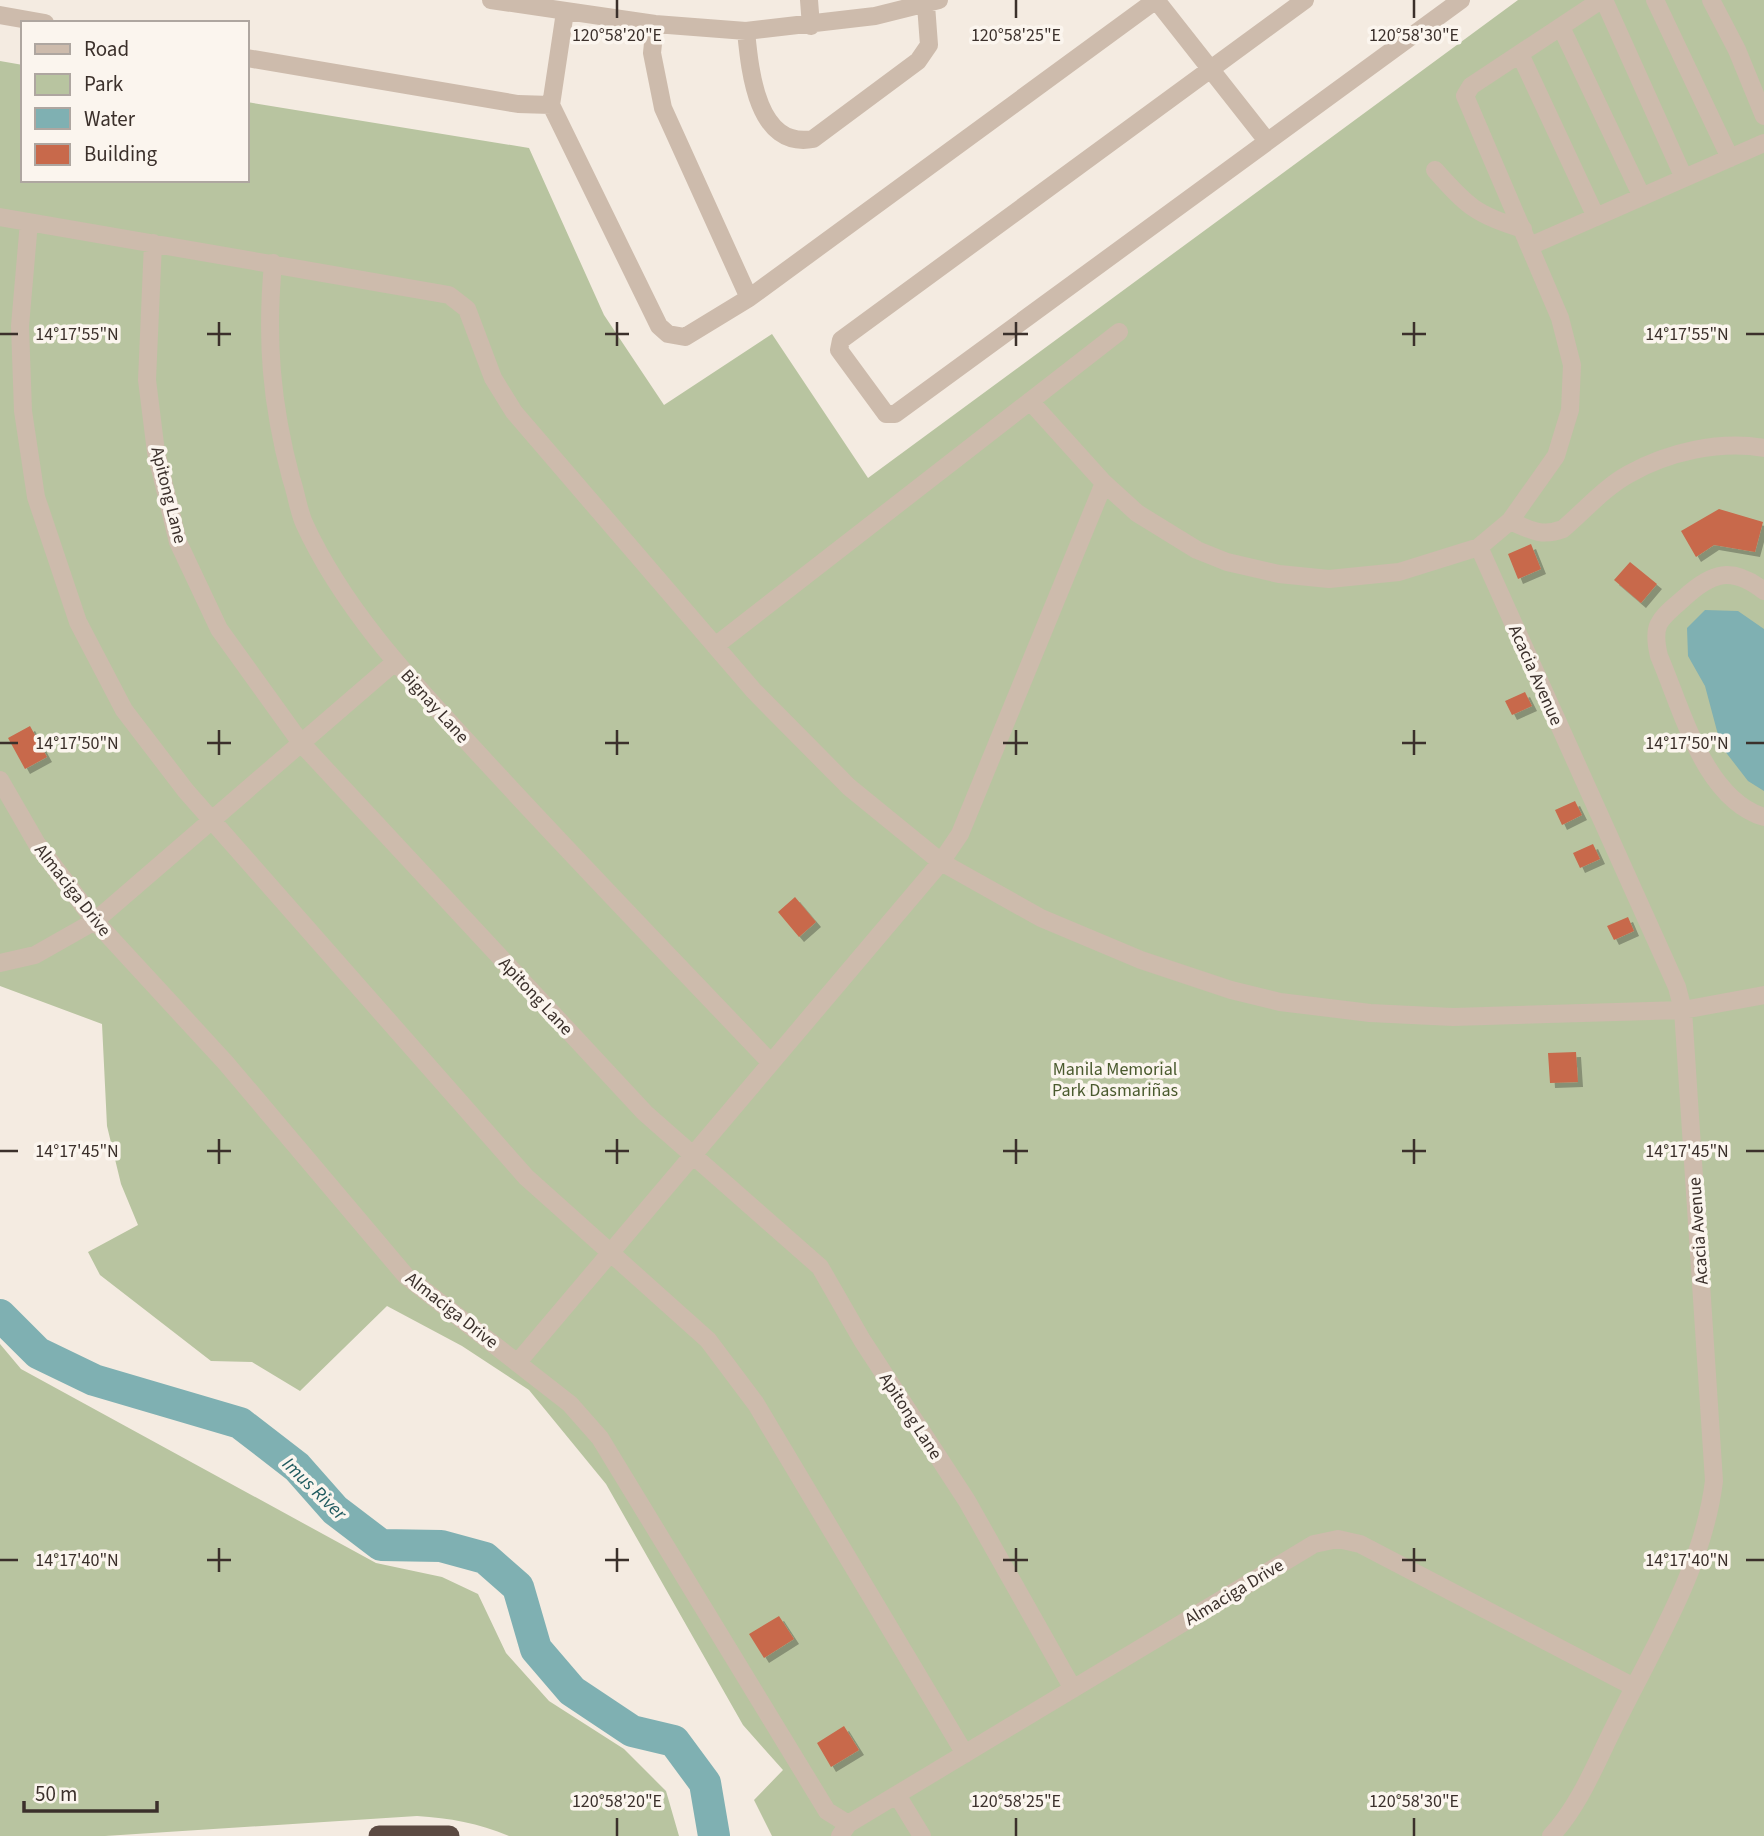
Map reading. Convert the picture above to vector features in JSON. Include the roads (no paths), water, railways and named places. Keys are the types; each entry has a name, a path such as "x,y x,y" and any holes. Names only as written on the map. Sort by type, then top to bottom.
{"highway":[{"path":"379,1836 449,1836"}],"street":[{"path":"491,0 576,9 655,24 746,32 811,26 932,2 929,45 918,61 813,138 797,141 782,136 771,127 752,80 746,32"},
{"path":"809,0 811,26"},
{"path":"576,9 551,105 659,326 668,334 685,337 748,298 1156,0 1267,141"},
{"path":"1305,0 841,340 839,350 886,414 895,414 1461,0"},
{"path":"1030,401 1104,483 1137,513 1197,550 1238,565 1279,575 1329,579 1399,572 1479,547 1510,521 1556,456 1570,410 1572,365 1567,340 1530,246 1465,96 1471,86 1602,0 1684,178"},
{"path":"1655,0 1730,158"},
{"path":"1715,5 1764,116"},
{"path":"0,15 34,21"},
{"path":"655,24 652,53 663,108 748,298"},
{"path":"1561,27 1642,197"},
{"path":"1520,54 1596,217"},
{"path":"248,58 518,104 551,105"},
{"path":"1530,246 1764,143"},
{"path":"1435,170 1466,205 1490,219 1522,229"},
{"path":"0,218 436,290 458,302 467,309 494,378 514,412 715,646 849,787 941,862 1019,907 1102,944 1231,990 1280,1002 1370,1013 1453,1017 1683,1010 1764,995"},
{"path":"29,222 20,326 23,411 36,497 78,622 124,710 186,791 526,1177 708,1340 734,1372 965,1754"},
{"name":"Apitong Lane","path":"153,243 147,380 156,452 178,541 219,629 301,743 645,1113 820,1267 862,1340 967,1501 1073,1689"},
{"name":"Bignay Lane","path":"274,263 268,327 271,384 304,522 345,593 395,662 565,848 771,1063"},
{"path":"715,646 1119,332"},
{"path":"1510,521 1538,534 1551,534 1563,530 1627,474 1657,461 1718,446 1764,448"},
{"path":"518,1362 941,862 960,834 1104,483"},
{"name":"Acacia Avenue","path":"1479,547 1676,987 1683,1010 1714,1481 1709,1520 1690,1575 1584,1786 1551,1836"},
{"path":"1764,591 1735,575 1718,575 1702,582 1658,621 1654,638 1659,656 1709,770 1723,791 1738,805 1764,817"},
{"path":"0,963 35,956 95,921 395,662"},
{"name":"Almaciga Drive","path":"0,779 37,844 95,921 225,1062 406,1276 569,1404 600,1438 827,1811 844,1830 897,1795 1314,1544 1338,1539 1360,1544 1634,1687"},
{"path":"897,1795 922,1836"}],"water":[{"path":"1705,610 1738,611 1764,629 1764,791 1748,781 1721,746 1705,686 1688,656 1687,628"}],"waterway":[{"name":"Imus River","path":"0,1315 38,1353 94,1380 240,1423 297,1467 335,1510 381,1545 441,1546 485,1558 518,1587 536,1649 572,1691 632,1731 674,1741 705,1783 714,1836"}],"park label":[{"name":"Manila Memorial Park Dasmariñas","path":"1115,1079"}]}
